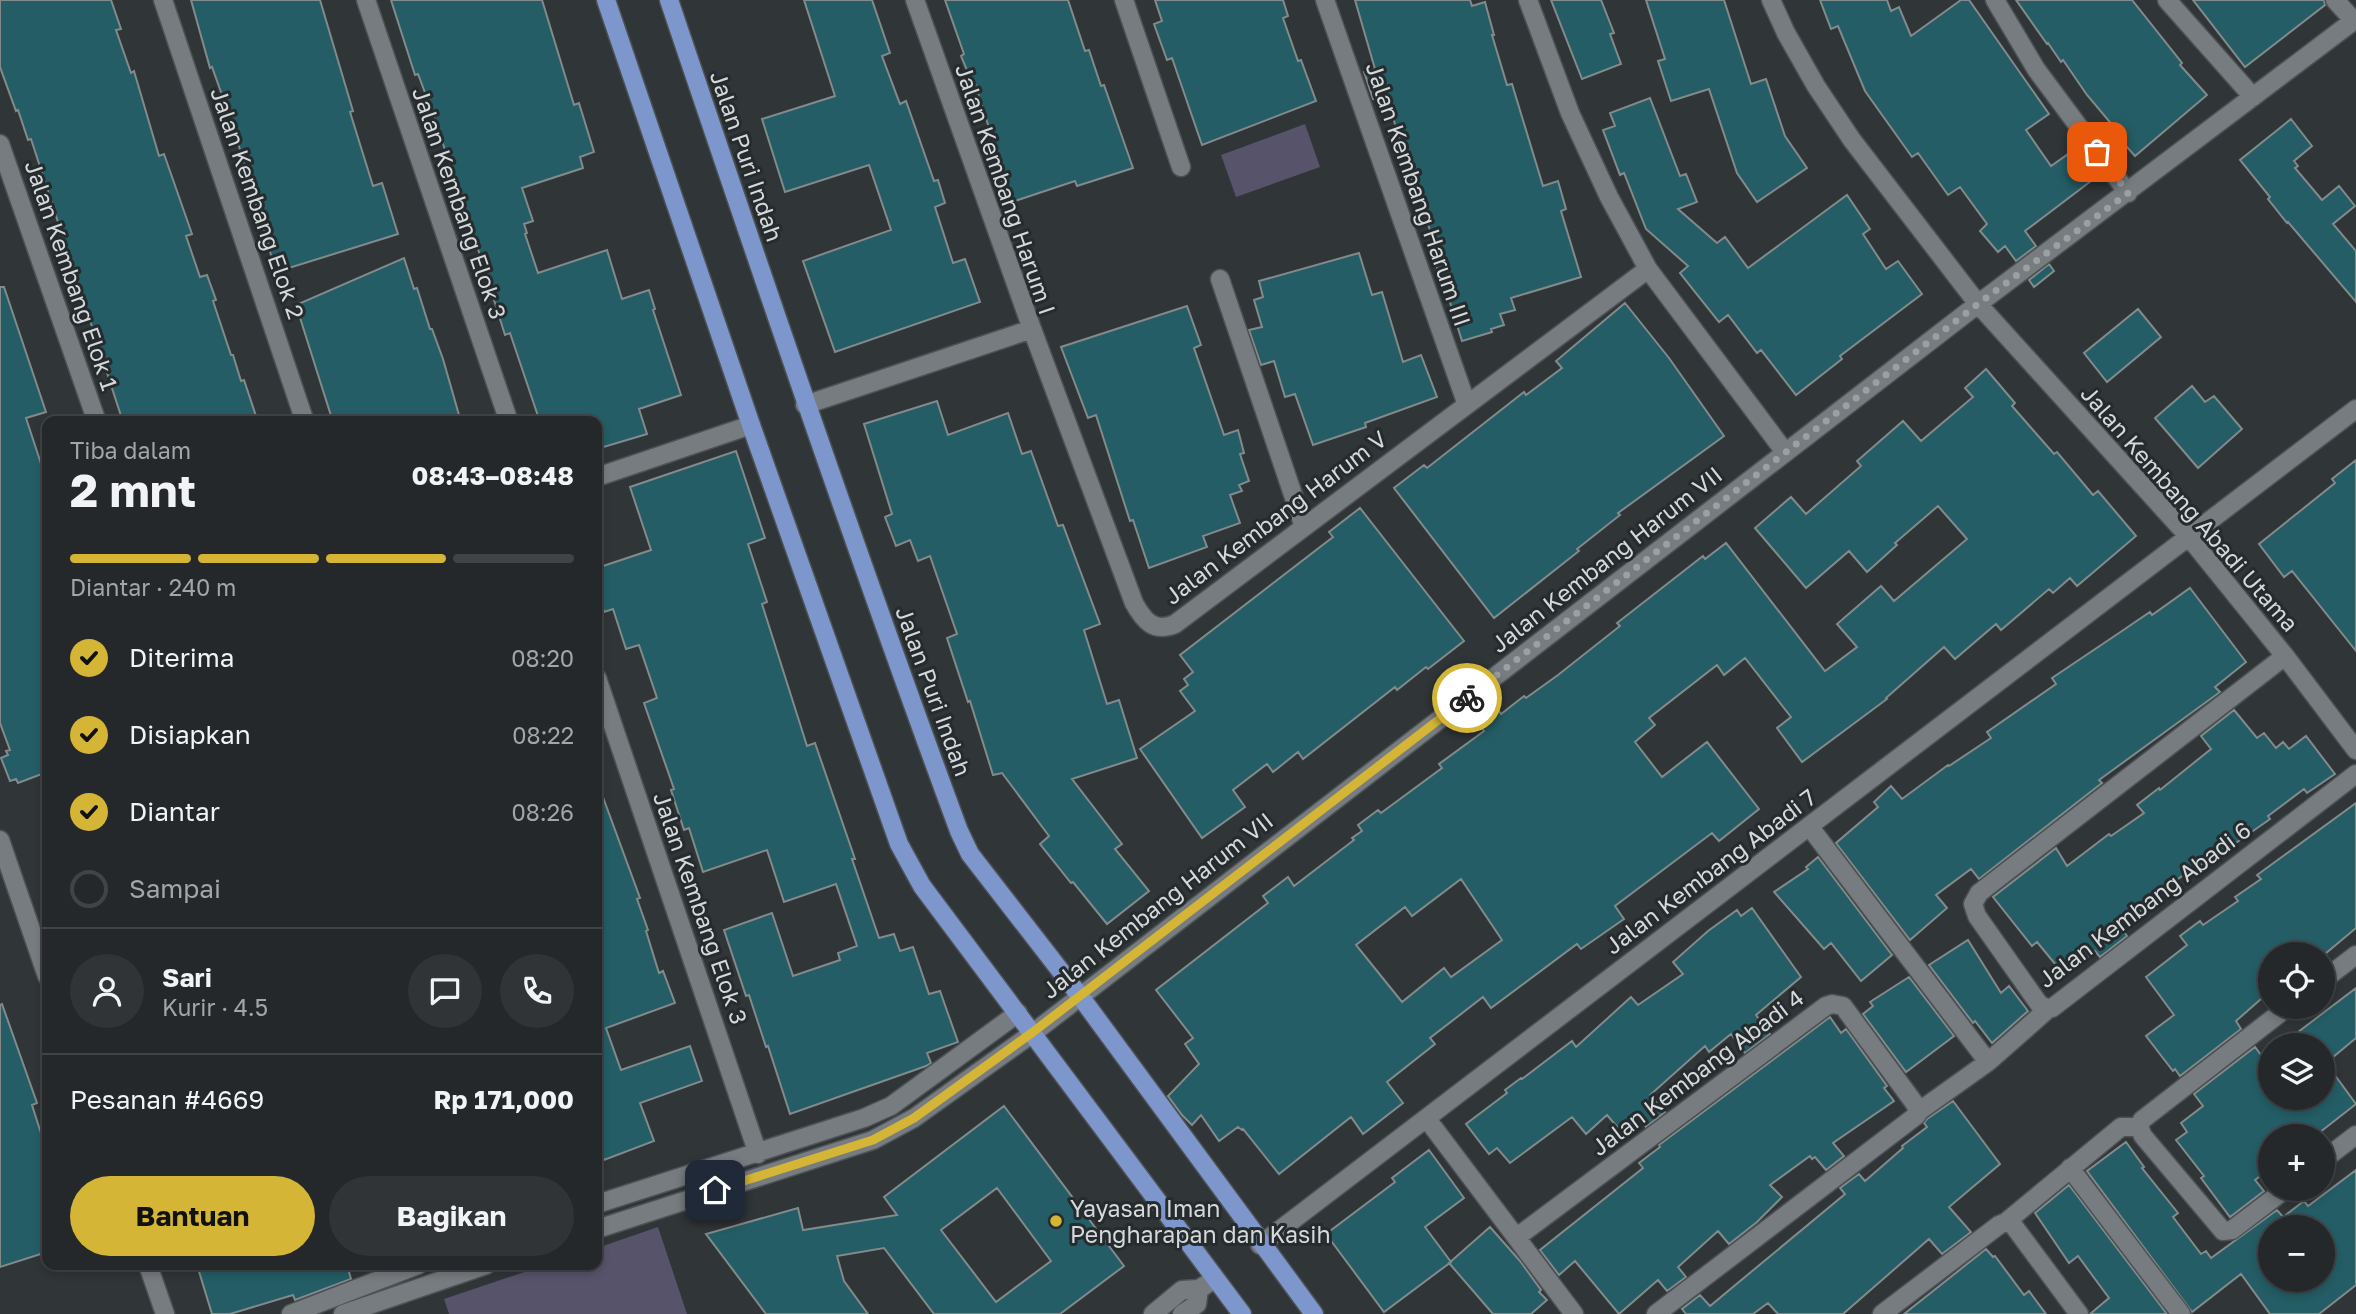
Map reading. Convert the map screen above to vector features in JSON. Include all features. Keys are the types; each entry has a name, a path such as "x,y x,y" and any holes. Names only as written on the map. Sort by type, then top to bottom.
{"main road":[{"path":"606,0 751,425 899,844 922,886 1242,1314"},
{"name":"Jalan Puri Indah","path":"669,0 805,405 881,621 970,854 1080,996 1260,1245 1314,1314"}],"street":[{"name":"Jalan Kembang Elok 2","path":"163,0 303,416"},
{"name":"Jalan Kembang Elok 3","path":"366,0 507,416"},
{"name":"Jalan Kembang Harum I","path":"805,405 1032,329 915,0"},
{"path":"1124,0 1181,167"},
{"name":"Jalan Kembang Harum III","path":"1325,0 1467,405"},
{"path":"1528,0 1570,113 1609,197 1648,269 1785,452"},
{"name":"Jalan Kembang Abadi Utama","path":"1771,0 1816,86 1852,140 1978,304 2189,537 2285,656 2356,750"},
{"path":"1995,0 2036,69 2128,193"},
{"path":"2167,0 2253,97"},
{"path":"2334,0 2355,20"},
{"name":"Jalan Kembang Harum VII","path":"602,1227 873,1140 914,1118 1033,1032 1978,304 2355,20"},
{"name":"Jalan Kembang Elok 1","path":"0,144 95,416"},
{"name":"Jalan Kembang Harum V","path":"1032,329 1134,603 1147,622 1161,628 1175,624 1648,269"},
{"path":"1220,279 1304,527"},
{"name":"Jalan Kembang Abadi 7","path":"1260,1245 2356,410"},
{"path":"602,475 751,425"},
{"name":"Jalan Kembang Abadi 6","path":"2285,656 1975,899 1974,910 1977,916 2039,1003 2048,1009 2356,774"},
{"name":"Jalan Kembang Elok 3","path":"602,693 758,1154"},
{"path":"1809,826 1988,1062"},
{"path":"0,840 42,962"},
{"path":"2335,971 2356,955"},
{"name":"Jalan Kembang Abadi 4","path":"1517,1237 1826,1006 1838,1004 1847,1010 1915,1104 1918,1112"},
{"path":"1656,1314 1918,1112 1988,1062 2048,1009"},
{"path":"602,1202 758,1154 864,1118 891,1106 1018,1013"},
{"path":"2270,1201 2232,1230 2223,1231 2139,1128 2142,1120 2272,1019"},
{"path":"864,1118 873,1140"},
{"path":"1427,1119 1574,1314"},
{"path":"1882,1314 2006,1222 2121,1127 2139,1128"},
{"path":"2335,1151 2356,1135"},
{"path":"2070,1168 2181,1314"},
{"path":"2006,1222 2013,1226 2079,1314"},
{"path":"150,1270 165,1314"},
{"path":"420,1270 425,1285"},
{"path":"343,1314 471,1270"},
{"path":"291,1314 385,1274 383,1300"},
{"path":"1153,1314 1182,1290 1199,1289 1216,1279"},
{"path":"1182,1314 1197,1304 1199,1289"}],"shaded area":[{"path":"1305,124 1320,167 1236,197 1221,155"},
{"path":"658,1227 687,1314 449,1314 444,1299 530,1270 602,1270 602,1246"}],"building":[{"path":"0,0 111,0 121,29 116,30 131,73 134,71 159,156 164,154 192,234 186,236 200,277 207,275 231,355 241,381 244,380 256,416 121,416 31,139 28,140 0,67"},
{"path":"191,0 320,0 373,186 382,183 398,234 276,272 233,126 212,67 210,68"},
{"path":"391,0 542,0 574,105 579,103 594,152 580,157 583,168 522,188 533,221 524,224 525,234 538,273 607,250 622,299 649,290 681,395 639,409 647,434 602,448 602,416 538,416 510,333 505,335 478,249 449,172 452,171 433,114 418,74 415,75"},
{"path":"804,0 872,0 890,53 882,56 900,104 906,101 934,181 938,180 945,203 935,207 953,263 965,259 980,302 835,352 803,261 891,230 869,165 785,192 762,119 835,96"},
{"path":"945,0 1068,0 1085,51 1089,50 1101,86 1104,85 1133,168 1077,186 1075,181 1009,203 993,154 997,153 975,84 973,85 961,56 964,54"},
{"path":"1155,0 1283,0 1288,16 1283,18 1316,101 1202,145 1172,58 1167,60 1154,24 1162,21"},
{"path":"1355,0 1470,0 1472,6 1485,2 1507,85 1512,84 1543,186 1558,181 1566,209 1561,211 1581,277 1511,298 1515,310 1500,314 1504,325 1491,329 1492,332 1462,341 1442,277 1440,278 1430,245 1434,244 1386,95 1373,99 1364,72 1375,69"},
{"path":"1551,0 1601,0 1614,33 1610,34 1621,64 1582,79"},
{"path":"1646,0 1724,0 1751,84 1766,79 1785,136 1807,168 1757,202 1737,173 1709,89 1671,101 1658,61 1665,59"},
{"path":"1820,0 1887,0 1891,11 1899,7 1911,36 1961,0 1969,0 2049,114 2026,130 2051,166 2071,152 2091,181 2025,231 2036,246 2016,261 2005,246 1998,252 1980,231 1987,224 1960,187 1948,195 1918,153 1912,157 1865,91 1838,26 1831,29"},
{"path":"2016,0 2132,0 2182,63 2180,65 2207,95 2135,156 2111,129 2114,127 2087,95 2063,60 2061,62 2047,44"},
{"path":"2193,0 2324,0 2325,5 2245,67"},
{"path":"1650,98 1680,176 1686,174 1697,202 1678,209 1717,243 1725,237 1748,268 1847,195 1870,229 1863,234 1886,269 1898,261 1922,294 1840,356 1842,359 1796,395 1761,350 1757,353 1728,315 1719,322 1680,273 1688,266 1646,229 1624,173 1620,175 1603,130 1615,126 1610,113"},
{"path":"2291,119 2312,146 2294,161 2298,166 2295,168 2322,200 2339,186 2355,206 2333,224 2356,251 2356,302 2287,223 2240,160"},
{"path":"1359,253 1372,295 1382,292 1403,362 1421,355 1437,397 1365,423 1366,427 1313,445 1295,394 1285,397 1274,361 1261,365 1249,330 1262,327 1254,300 1263,297 1259,281"},
{"path":"404,258 443,359 459,416 331,416 296,305"},
{"path":"2049,264 2054,271 2034,287 2029,280"},
{"path":"0,287 4,287 46,412 26,418 42,467 42,774 18,783 16,779 10,781 1,758 8,755 6,751 10,750 0,723"},
{"path":"1625,303 1669,358 1724,436 1618,513 1620,515 1577,549 1579,551 1494,618 1394,488 1424,465 1427,468 1524,392 1526,395 1562,368 1556,361"},
{"path":"1187,306 1201,345 1194,348 1224,435 1238,430 1244,453 1240,454 1249,481 1239,485 1242,491 1230,495 1240,523 1203,536 1207,547 1149,568 1133,520 1130,521 1096,415 1088,418 1061,347"},
{"path":"2138,309 2161,337 2107,382 2084,353"},
{"path":"1986,369 2015,403 2012,406 2054,454 2057,452 2093,495 2098,491 2136,536 2077,586 2070,578 2053,593 2049,589 2001,630 1996,624 1955,659 1944,647 1887,699 1802,762 1777,728 1791,717 1745,658 1724,675 1717,665 1649,718 1655,725 1635,742 1662,777 1707,742 1759,809 1719,841 1712,833 1615,906 1624,919 1581,949 1577,944 1491,1008 1483,997 1430,1038 1435,1044 1387,1082 1403,1103 1363,1134 1351,1117 1279,1174 1243,1129 1238,1127 1219,1141 1201,1115 1192,1125 1182,1115 1168,1096 1199,1064 1185,1044 1193,1038 1156,990 1268,903 1263,896 1288,877 1294,886 1354,840 1352,838 1362,831 1358,825 1378,810 1381,813 1442,768 1439,764 1484,731 1478,723 1497,708 1501,714 1558,675 1620,626 1617,623 1703,556 1705,559 1726,543 1825,671 1857,647 1837,624 1881,586 1894,601 1967,539 1938,506 1895,543 1897,545 1867,572 1849,551 1806,588 1755,528 1791,497 1806,514 1861,466 1857,461 1903,421 1921,441 1973,397 1965,388","holes":["1461,879 1502,940 1451,977 1444,968 1402,1002 1356,945 1405,907 1412,916"]},
{"path":"2192,386 2205,402 2214,396 2242,429 2198,468 2155,418"},
{"path":"937,401 948,435 1008,413 1022,454 1031,451 1058,526 1063,525 1100,624 1084,630 1107,704 1119,700 1137,758 1072,779 1122,844 1115,849 1149,891 1107,924 1040,844 1049,836 1002,773 993,775 947,638 957,634 930,556 918,561 910,540 896,546 885,517 892,514 864,424"},
{"path":"736,451 765,538 748,544 767,602 762,604 807,746 815,743 879,938 894,934 900,951 913,947 929,994 940,991 958,1042 927,1053 931,1063 926,1066 790,1114 768,1046 766,1047 749,995 746,996 724,930 772,913 793,976 840,960 838,953 857,946 836,884 784,902 767,850 703,872 689,828 684,830 671,790 674,789 644,703 657,698 639,645 626,649 613,609 604,612 602,606 602,566 651,550 630,487"},
{"path":"2356,460 2356,651 2292,571 2284,577 2259,544 2335,483 2332,479"},
{"path":"1360,508 1464,641 1397,690 1395,687 1303,759 1298,752 1273,772 1267,764 1233,790 1245,807 1202,838 1140,749 1195,711 1180,691 1188,685 1184,679 1193,672 1180,655 1333,537 1329,532"},
{"path":"2190,588 2246,662 2215,687 2220,692 2099,780 2102,783 1979,879 1971,869 1936,895 1947,908 1910,940 1836,843 1878,807 1874,802 1891,786 1902,799 1991,738 1987,732 2056,684 2052,678"},
{"path":"2234,710 2257,738 2264,733 2276,748 2283,742 2289,749 2306,736 2335,774 2307,793 2304,789 2268,816 2270,819 2153,897 2155,901 2120,926 2127,936 2100,957 2095,951 2065,976 2037,942 2032,946 1993,897 2056,848 2067,866 2109,834 2111,836 2144,813 2137,805 2211,749 2201,736"},
{"path":"602,794 640,898 637,899 659,973 663,971 675,1003 606,1028 621,1070 690,1046 702,1081 640,1103 654,1141 604,1160"},
{"path":"2356,803 2356,928 2335,946 2335,942 2258,942 2258,1002 2236,1021 2241,1029 2180,1076 2146,1036 2174,1015 2146,977 2187,945 2180,936 2200,921 2203,925 2238,901 2235,897 2261,879 2257,875"},
{"path":"1818,857 1892,955 1861,981 1831,943 1824,949 1774,892 1808,869 1806,867"},
{"path":"1752,908 1801,977 1756,1015 1770,1034 1745,1053 1731,1034 1709,1052 1705,1046 1650,1095 1665,1112 1646,1127 1637,1114 1619,1129 1607,1115 1586,1134 1572,1117 1510,1163 1497,1148 1489,1154 1466,1124 1507,1093 1505,1090 1572,1041 1576,1047 1631,997 1638,1005 1683,974 1673,962 1737,910 1741,916"},
{"path":"1968,940 2001,993 2009,986 2028,1011 1992,1043 1975,1021 1973,1023 1929,965"},
{"path":"1909,977 1954,1036 1906,1072 1863,1014 1873,1006 1870,1002"},
{"path":"2356,988 2356,1038 2335,1056 2335,1033 2297,1033 2315,1019 2335,1019 2335,1004"},
{"path":"2,1004 37,1103 32,1105 42,1136 42,1254 0,1267"},
{"path":"1830,1017 1841,1033 1846,1029 1887,1086 1884,1088 1894,1101 1833,1143 1844,1156 1826,1170 1815,1157 1812,1159 1810,1156 1770,1185 1782,1197 1757,1222 1729,1244 1718,1231 1678,1267 1686,1277 1667,1291 1658,1280 1619,1314 1575,1261 1559,1275 1540,1250 1643,1168 1639,1163 1660,1147 1659,1145"},
{"path":"2255,1047 2258,1051 2258,1110 2335,1110 2335,1075 2356,1104 2330,1124 2258,1124 2258,1178 2255,1180 2258,1184 2258,1196 2230,1217 2201,1178 2204,1176 2176,1140 2187,1132 2181,1123 2203,1106 2194,1094"},
{"path":"1953,1101 2000,1164 1949,1207 1971,1232 1942,1254 1929,1239 1843,1314 1778,1314 1768,1303 1753,1314 1686,1314 1682,1309 1700,1295 1710,1306 1845,1194 1840,1188 1859,1174 1865,1181 1927,1127 1924,1123 1927,1119"},
{"path":"1004,1106 1124,1266 1060,1314 934,1314 884,1248 837,1256 844,1281 868,1314 766,1314 706,1234 798,1208 803,1230 897,1215 884,1197","holes":["997,1188 1051,1261 996,1302 941,1230"]},
{"path":"2126,1142 2144,1167 2142,1168 2178,1213 2173,1217 2201,1254 2206,1251 2211,1258 2258,1224 2258,1292 2335,1292 2335,1215 2286,1215 2304,1201 2308,1206 2315,1201 2335,1201 2335,1186 2356,1170 2356,1285 2319,1314 2270,1314 2241,1274 2192,1312 2087,1171"},
{"path":"1429,1150 1464,1198 1425,1227 1451,1262 1384,1312 1326,1234 1395,1182 1392,1178"},
{"path":"2069,1185 2167,1314 2090,1314 2109,1298 2078,1256 2069,1263 2035,1213"},
{"path":"1490,1227 1520,1261 1547,1300 1531,1314 1493,1314 1449,1263"},
{"path":"1986,1249 1995,1256 2024,1295 2029,1291 2046,1314 1904,1314"},
{"path":"199,1270 348,1270 351,1279 295,1300 293,1295 230,1314 212,1314"}],"way so far":[{"path":"1467,698 1978,304 2128,193 2097,152"}],"place":[{"name":"Yayasan Iman Pengharapan dan Kasih","path":"1056,1221"}],"route":[{"path":"715,1190 873,1140 914,1118 1033,1032 1467,698"}]}
